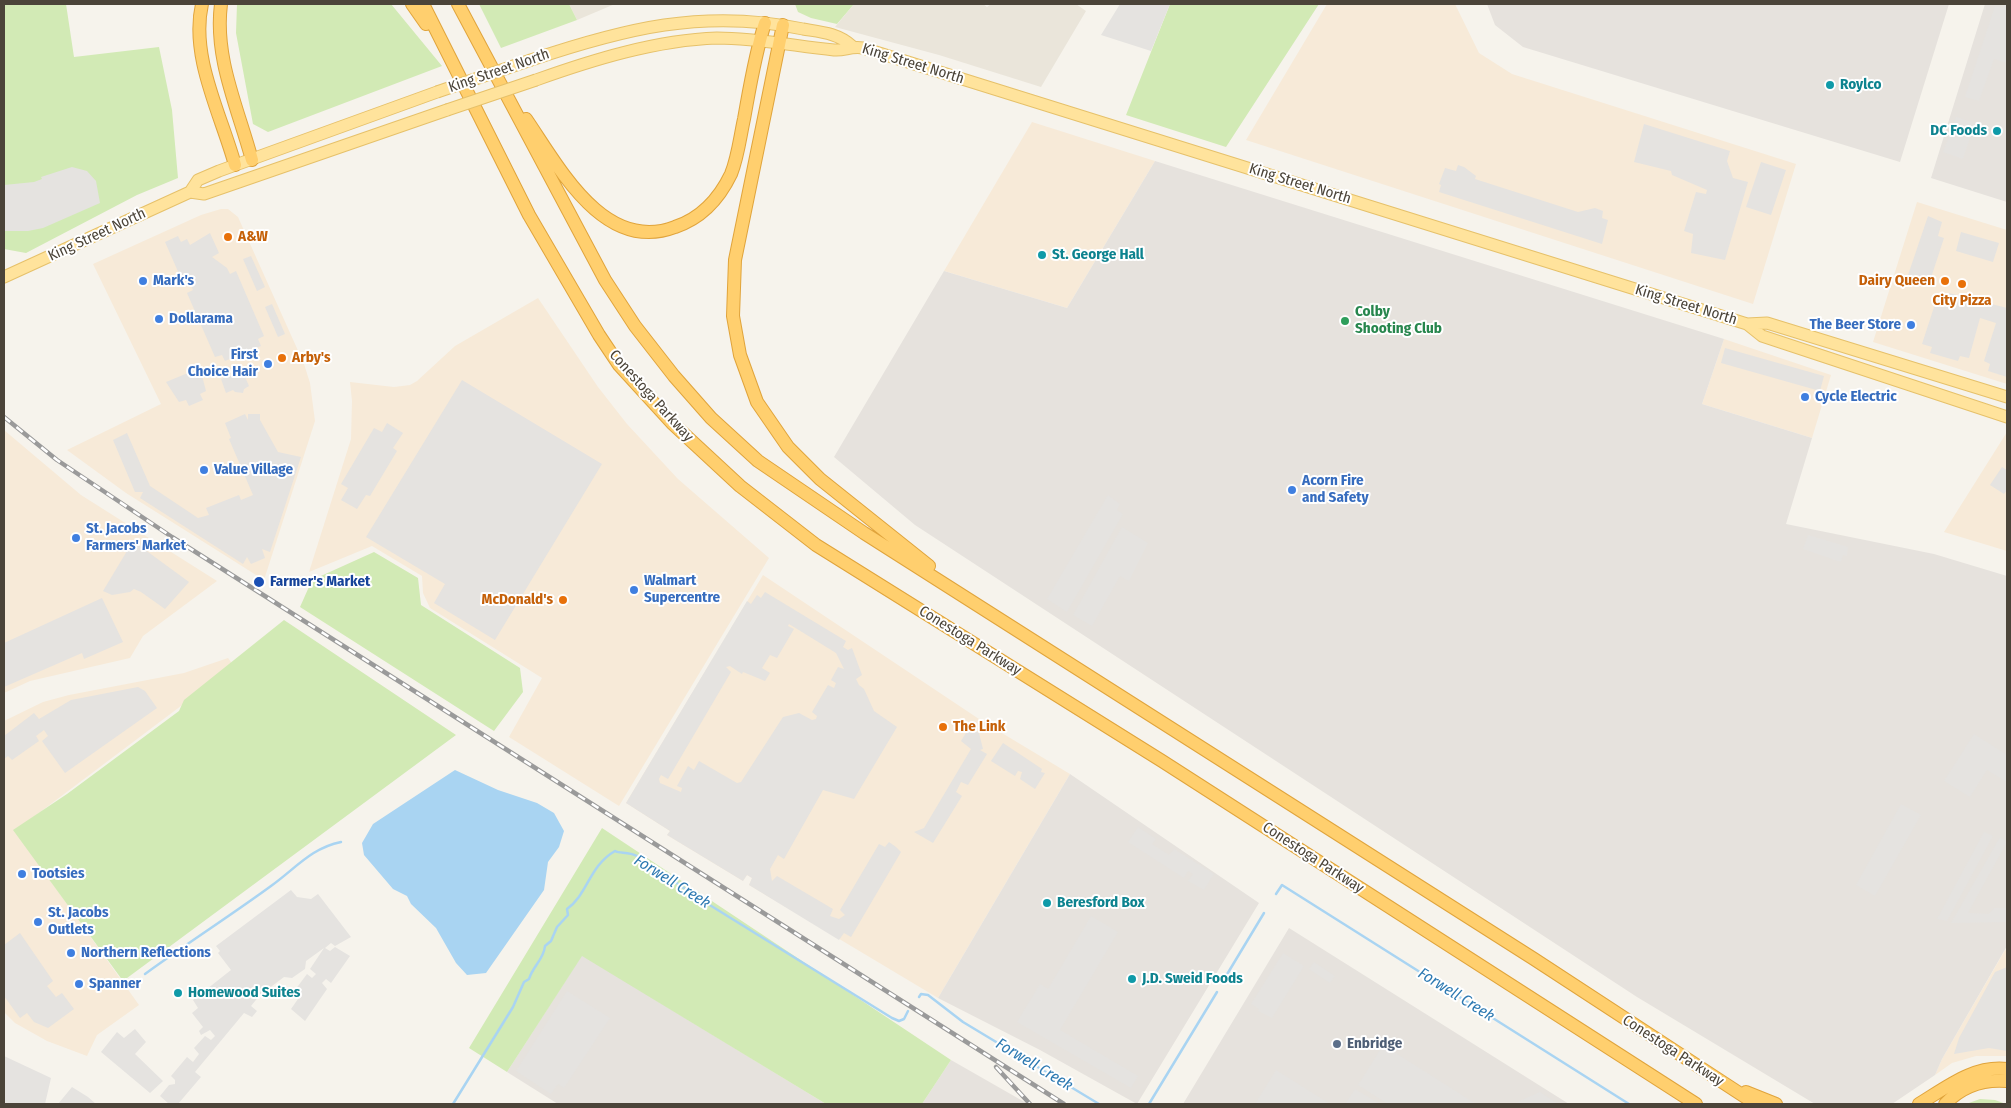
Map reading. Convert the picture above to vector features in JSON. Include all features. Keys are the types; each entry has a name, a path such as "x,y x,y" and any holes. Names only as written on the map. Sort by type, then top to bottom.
{"highway":[{"path":"202,4 199,17 199,38 204,62 235,165"},
{"path":"221,4 218,22 220,49 252,160"},
{"path":"412,4 455,66"},
{"name":"Conestoga Parkway","path":"423,4 529,215 581,307 619,365 672,423 740,486 816,545 1162,760 1696,1104"},
{"path":"458,4 490,66 576,191 595,210 612,222 630,228 658,231 687,223 705,212 731,173 759,41 765,23"},
{"path":"783,25 735,260 733,316 743,363 757,402 788,447 820,479 891,538 961,589 976,604"},
{"name":"Conestoga Parkway","path":"490,66 605,280 635,326 674,376 711,418 758,461 864,533 1534,959 1756,1104"},
{"path":"1920,1104 1955,1082 1981,1070 1995,1068 2007,1070"},
{"path":"1715,1079 1776,1104"},
{"path":"1945,1104 1955,1093 1979,1082 2007,1081"}],"main road":[{"name":"King Street North","path":"4,278 190,192 198,180 437,92 596,38 646,28 718,20 783,25 842,37 852,46 1747,324 1767,323 2007,397"},
{"name":"King Street North","path":"190,192 204,194 584,63 640,48 716,38 780,42 836,50 852,46"},
{"name":"King Street North","path":"1747,324 1762,336 2007,417"}],"shaded area":[{"path":"569,4 615,4 577,20"},
{"path":"854,4 983,4 987,7 991,4 1076,4 1086,11 1041,87 939,55 835,27"},
{"path":"1120,4 1170,4 1151,51 1101,35"},
{"path":"1327,4 1455,4 1479,53 1512,74 1796,164 1753,304 1246,140"},
{"path":"1487,4 1949,4 1900,162 1523,47 1495,25"},
{"path":"1985,4 2007,4 2007,202 1931,178"},
{"path":"2007,4 2007,63 1994,59 1979,101 1965,97 1995,6 2003,8"},
{"path":"1956,117 1975,123 1963,159 1943,152"},
{"path":"1032,122 1155,161 1067,308 944,271"},
{"path":"1644,124 1730,151 1727,161 1733,178 1748,182 1725,260 1691,253 1693,234 1684,231 1696,192 1706,194 1707,190 1672,175 1671,171 1634,162"},
{"path":"1155,161 1724,339 1702,404 1812,438 1786,524 1934,554 2007,576 2007,946 1942,1059 1935,1075 1892,1104 1815,1104 1637,997 915,525 834,457 944,271 1067,308"},
{"path":"1761,162 1786,170 1771,215 1746,207"},
{"path":"1458,165 1476,176 1475,179 1578,212 1595,208 1603,211 1602,218 1608,220 1602,244 1439,192 1441,185 1439,184 1445,168 1456,171"},
{"path":"72,167 87,171 96,181 100,203 43,228 28,231 4,231 4,185 34,182 42,179 41,177"},
{"path":"1917,202 2007,230 2007,384 1873,342"},
{"path":"221,209 228,209 238,217 304,364 310,383 315,421 264,580 126,493 67,450 161,404 93,264 201,215"},
{"path":"1928,216 1942,222 1938,236 1944,238 1929,284 1907,278"},
{"path":"1961,232 1999,243 1993,262 1956,251"},
{"path":"210,233 219,253 212,257 227,268 230,274 236,271 264,336 258,339 261,346 225,361 222,355 215,357 187,293 193,290 190,283 180,276 165,242 178,236 181,242 187,239 190,245"},
{"path":"251,256 265,287 257,291 243,259"},
{"path":"1949,293 2007,308 2007,377 1988,371 1990,364 1984,361 1996,323 1980,318 1969,358 1960,356 1958,361 1930,353 1932,347 1922,344 1935,304"},
{"path":"538,298 598,387 627,424 678,479 769,558 619,806 509,737 542,678 430,608 423,593 422,576 372,546 309,572 351,439 352,401 350,382 394,387 410,385 417,381 455,346"},
{"path":"272,304 285,334 278,337 265,307"},
{"path":"1724,339 1831,375 1812,438 1702,404"},
{"path":"1725,348 1824,376 1820,391 1721,363"},
{"path":"200,368 206,391 200,394 203,400 189,406 186,400 179,402 166,382"},
{"path":"242,370 249,386 244,389 243,393 233,390 226,393 221,379"},
{"path":"462,380 602,464 495,640 434,603 445,584 366,537"},
{"path":"245,414 248,420 248,414 260,414 260,420 278,452 301,457 270,552 262,549 265,558 251,564 247,557 243,564 140,498 143,492 135,492 113,440 127,433 150,486 198,518 209,515 206,508 239,495 241,500 253,495 229,439 231,438 225,423"},
{"path":"387,423 403,433 393,448 397,451 370,496 366,495 357,509 341,500 348,488 341,484 374,428 382,432"},
{"name":"St. Jacobs Farmers' Market","path":"4,430 81,495 217,581 143,636 130,658 30,681 4,693"},
{"path":"2007,432 2007,551 1944,532"},
{"path":"2002,467 2007,470 2007,490 2004,494 1990,485"},
{"path":"1108,495 1120,504 1117,510 1123,514 1067,612 1047,599"},
{"path":"1122,527 1148,543 1129,581 1120,576 1092,626 1073,615"},
{"path":"1808,535 1848,547 1847,556 1843,555 1841,562 1803,549"},
{"path":"133,541 189,582 165,609 134,589 130,592 112,595 103,591"},
{"path":"763,575 982,721 1070,774 938,998 749,885 752,878 747,875 743,881 667,835 670,831 626,803"},
{"path":"765,592 846,641 843,647 848,650 852,648 862,675 856,679 864,689 874,711 897,727 854,799 823,790 784,859 778,855 770,869 772,881 777,876 833,909 830,916 839,919 845,915 840,910 879,844 885,847 889,842 901,852 851,937 844,933 839,940 749,885 752,878 747,875 743,881 667,835 670,831 626,803 747,601 751,604 757,595 761,598","holes":["789,624 836,653 844,669 838,667 831,680 836,683 834,688 828,685 812,712 817,716 816,719 812,720 799,713 783,717 741,782 737,783 699,761 694,770 688,766 677,786 682,788 681,792 660,783 661,775 668,779 731,672 726,667 730,666 742,674 743,672 765,681 770,673 762,668 770,655 777,658 794,629 788,626"]},
{"path":"102,598 123,642 84,659 82,653 4,687 4,643"},
{"name":"St. Jacobs Outlets","path":"228,658 234,666 15,831 139,1005 97,1035 87,1056 47,1041 15,1023 4,1012 4,721 43,702 69,695 184,673"},
{"path":"138,687 145,691 157,708 65,773 42,741 48,736 44,730 36,736 39,741 12,760 8,756 4,759 4,736 34,713 39,719 71,700"},
{"path":"969,728 979,733 983,749 980,750 987,754 968,785 961,782 956,792 962,796 933,843 914,832 924,828 971,749 961,741"},
{"path":"1974,734 2007,755 2007,782 1987,770 1970,797 1944,781"},
{"path":"1003,743 1042,769 1041,772 1045,773 1035,789 1020,779 1022,772 1018,771 1015,776 991,761"},
{"path":"1070,774 1259,903 1137,1104 1040,1050 938,998"},
{"path":"1901,804 1921,815 1875,896 1856,885"},
{"path":"1138,827 1156,839 1152,844 1169,855 1174,849 1214,874 1204,890 1188,881 1193,874 1188,871 1184,878 1128,842"},
{"path":"1984,832 1993,836 1947,921 1937,919"},
{"path":"2000,837 2007,842 1968,913 1989,914 1994,908 2007,908 2007,922 1951,923"},
{"path":"291,890 297,897 311,899 318,894 351,937 335,946 331,943 325,948 330,951 335,947 350,956 331,983 326,979 322,983 327,989 305,1021 291,1009 298,999 292,994 307,974 312,978 316,974 310,969 324,948 306,961 305,969 292,978 284,977 260,995 251,1006 257,1011 252,1017 244,1013 195,1072 201,1077 178,1104 169,1104 160,1096 169,1085 175,1084 175,1080 171,1076 187,1057 193,1062 199,1054 194,1048 205,1036 211,1040 215,1036 210,1030 201,1035 199,1031 203,1027 192,1013 198,1008 193,1000 231,970 218,953 220,951 216,946"},
{"path":"1091,916 1118,932 1060,1030 1138,1076 1131,1088 1017,1022 1040,984 1048,989"},
{"path":"1289,928 1569,1104 1183,1104"},
{"path":"20,933 53,981 47,986 56,997 62,993 74,1009 48,1028 34,1022 27,1013 20,1018 4,996 4,945"},
{"path":"2005,950 2007,951 2007,1056 1976,1056 1952,1063 1935,1075 1942,1059"},
{"path":"1283,953 1304,966 1272,1018 1258,1011 1259,1009 1251,1004"},
{"path":"582,955 826,1104 558,1104 507,1072"},
{"path":"1314,962 1335,976 1330,983 1309,969"},
{"path":"2007,967 2007,1051 1989,1048 1954,1054 1959,1038 1995,972"},
{"path":"567,991 610,1018 564,1088 558,1084 551,1094 516,1071"},
{"path":"135,1029 146,1042 135,1054 163,1081 150,1093 101,1052 117,1032 124,1038"},
{"path":"1383,1045 1476,1104 1388,1104 1358,1085"},
{"path":"4,1056 51,1078 45,1104 4,1104"},
{"path":"951,1060 1028,1104 922,1104"},
{"path":"1276,1070 1330,1104 1255,1104"},
{"path":"72,1087 88,1097 96,1104 58,1104"},
{"path":"1355,1089 1380,1104 1345,1104"},
{"path":"1540,1092 1558,1104 1513,1104"}],"green space":[{"path":"4,4 66,4 74,57 159,47 172,110 178,178 137,195 26,253 4,249"},
{"path":"237,4 391,4 442,66 268,132 253,124 236,33"},
{"path":"479,4 569,4 577,20 501,48"},
{"path":"795,4 854,4 837,24 811,18 798,12"},
{"path":"1170,4 1319,4 1226,147 1126,115"},
{"path":"374,552 418,578 421,605 520,668 523,692 494,731 300,607 312,580"},
{"path":"284,620 456,735 123,981 13,830 67,794 179,711 184,700"},
{"path":"602,828 951,1060 922,1104 826,1104 582,956 507,1072 469,1048"},
{"path":"1980,1099 1995,1100 2006,1104 1966,1104"}],"water":[{"path":"455,770 498,790 537,803 554,813 564,831 559,847 548,862 544,890 486,973 467,975 456,963 436,928 411,904 407,896 393,889 364,855 362,843 373,824"}],"waterway":[{"path":"145,974 255,897 312,854 341,842"},
{"name":"Forwell Creek","path":"453,1104 513,1007 524,982 529,979 543,955 545,946 551,941 557,927 568,915 567,909 580,896 599,864 615,851 637,856 700,899 892,1018 899,1021 904,1019 908,1011"},
{"name":"Forwell Creek","path":"1276,894 1282,885 1629,1104"},
{"name":"Forwell Creek","path":"1223,981 1264,913"},
{"name":"Forwell Creek","path":"1149,1104 1217,992"},
{"name":"Forwell Creek","path":"919,997 921,994 928,995 963,1022 1099,1104"}],"railway":[{"path":"4,417 57,460 172,537 1064,1104"},
{"path":"996,1067 1030,1104"}],"place":[{"name":"Roylco","path":"1830,85"},
{"name":"DC Foods","path":"1997,131"},
{"name":"A&W","path":"228,237"},
{"name":"St. George Hall","path":"1042,255"},
{"name":"Mark's","path":"143,281"},
{"name":"Dairy Queen","path":"1945,281"},
{"name":"City Pizza","path":"1962,284"},
{"name":"Dollarama","path":"159,319"},
{"name":"Colby Shooting Club","path":"1345,321"},
{"name":"The Beer Store","path":"1911,325"},
{"name":"Arby's","path":"282,358"},
{"name":"First Choice Hair","path":"268,364"},
{"name":"Cycle Electric","path":"1805,397"},
{"name":"Value Village","path":"204,470"},
{"name":"Acorn Fire and Safety","path":"1292,490"},
{"name":"St. Jacobs Farmers' Market","path":"76,538"},
{"name":"Farmer's Market","path":"259,582"},
{"name":"Walmart Supercentre","path":"634,590"},
{"name":"McDonald's","path":"563,600"},
{"name":"The Link","path":"943,727"},
{"name":"Tootsies","path":"22,874"},
{"name":"Beresford Box","path":"1047,903"},
{"name":"St. Jacobs Outlets","path":"38,922"},
{"name":"Northern Reflections","path":"71,953"},
{"name":"J.D. Sweid Foods","path":"1132,979"},
{"name":"Spanner","path":"79,984"},
{"name":"Homewood Suites","path":"178,993"},
{"name":"Enbridge","path":"1337,1044"}]}
